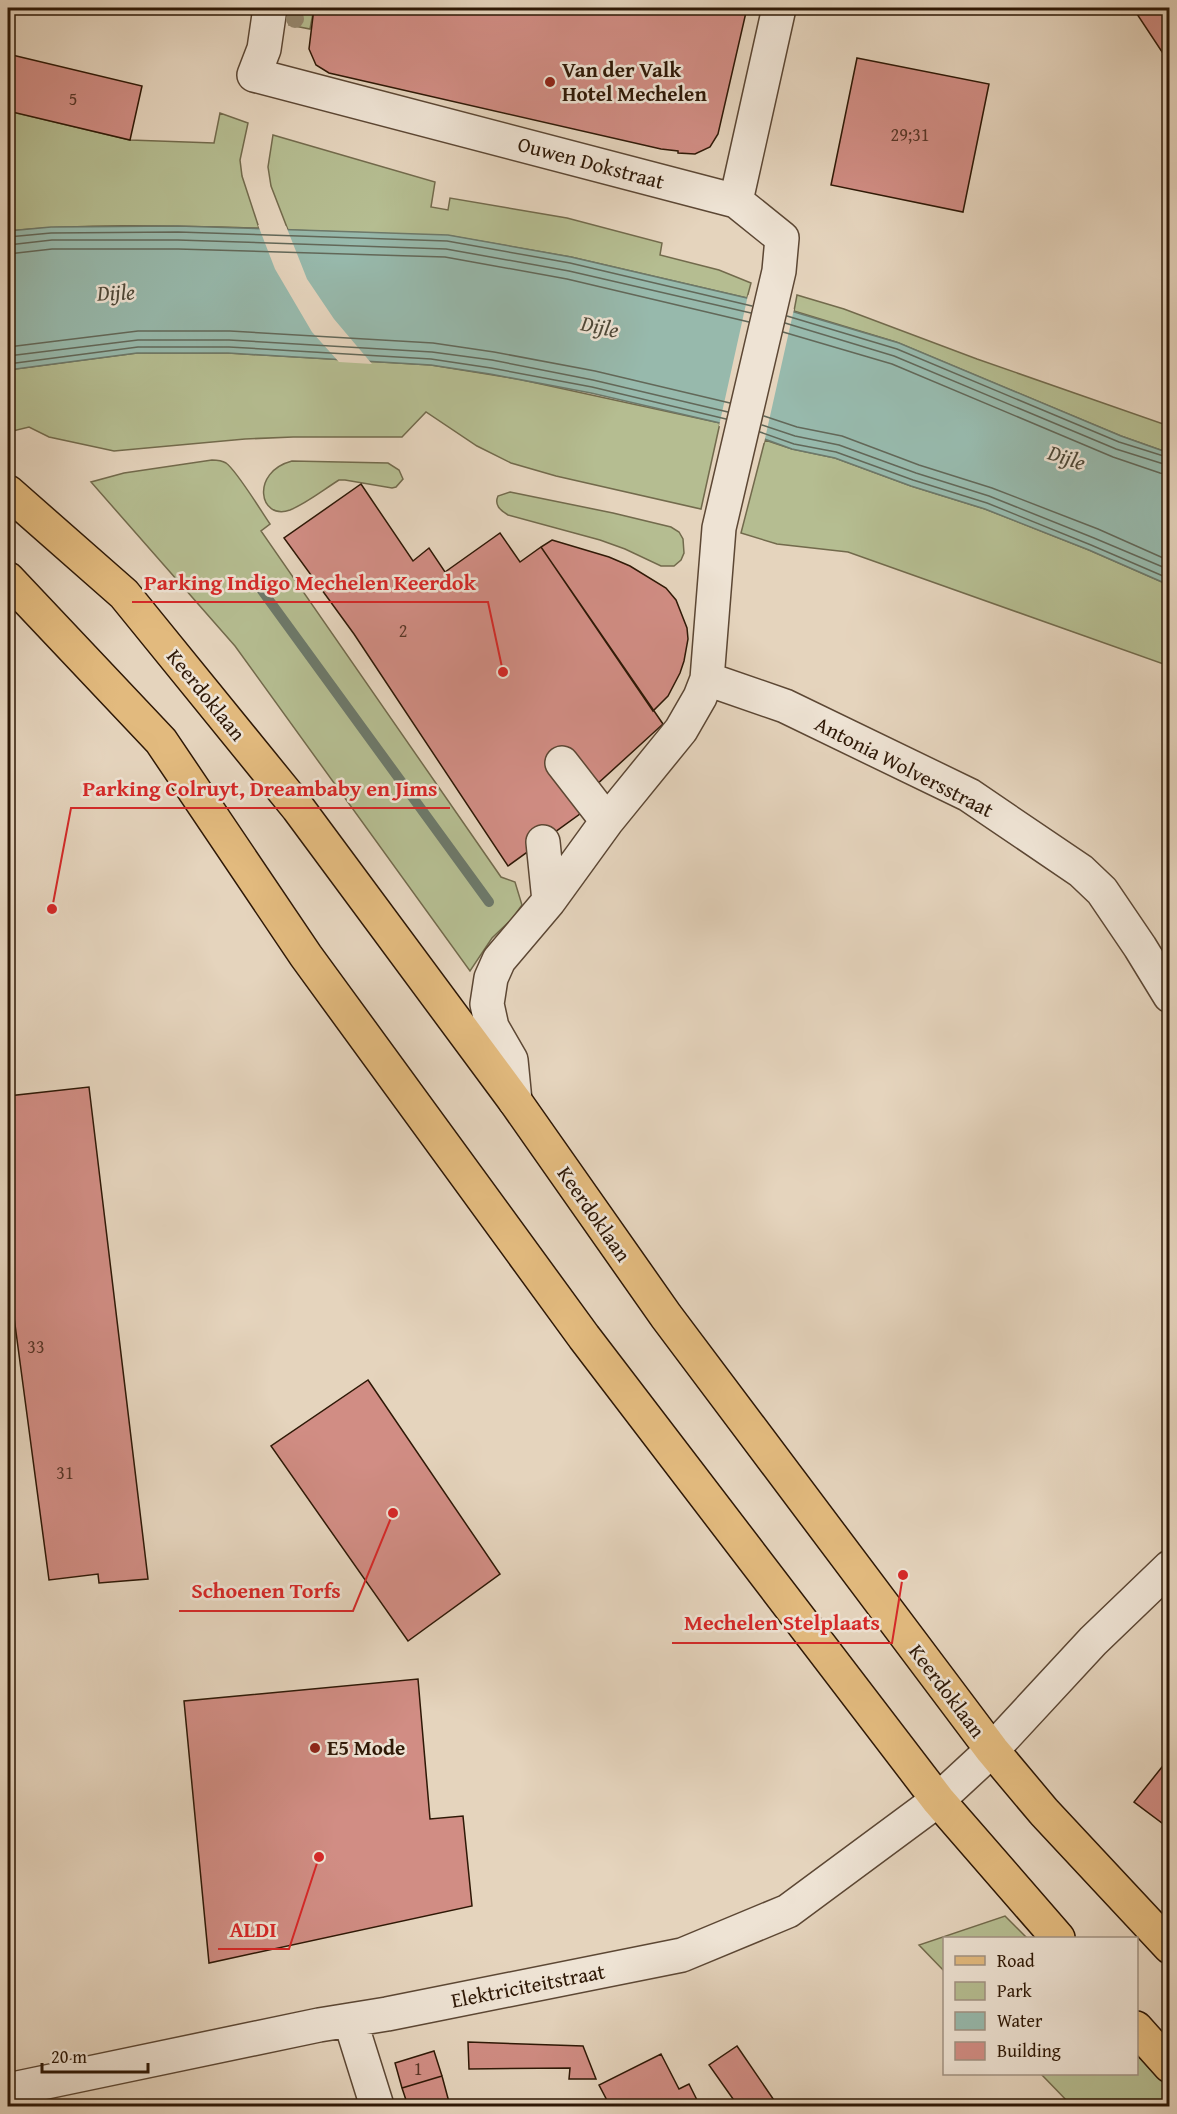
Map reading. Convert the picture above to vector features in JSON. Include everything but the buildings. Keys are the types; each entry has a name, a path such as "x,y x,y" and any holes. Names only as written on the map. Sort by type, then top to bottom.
{"main road":[{"name":"Keerdoklaan","path":"8,492 124,594 298,808 515,1101 666,1316 992,1750 1044,1812 1170,1947"},
{"path":"8,579 161,741 306,956 577,1327 938,1800 1057,1937"},
{"path":"1138,2029 1170,2066"}],"street":[{"name":"Ouwen Dokstraat","path":"270,8 264,48 254,75 736,201"},
{"path":"515,1101 511,1060 492,1027 487,1004 491,978 499,960 549,901 607,821 681,730 700,697 707,679 720,522 779,271 782,238 736,201 779,8"},
{"name":"Antonia Wolversstraat","path":"707,679 785,706 969,795 1081,871 1102,891 1170,996"},
{"path":"562,763 607,821"},
{"path":"534,848 549,901"},
{"path":"992,1750 1093,1641 1170,1567"},
{"name":"Elektriciteitstraat","path":"8,2090 682,1955 788,1911 938,1800 992,1750"},
{"path":"350,2020 377,2106"}],"green space":[{"path":"292,8 314,8 310,29 289,25"},
{"path":"8,111 130,140 214,143 220,113 248,123 240,160 242,176 259,228 102,226 8,231"},
{"path":"273,135 435,182 431,207 448,210 450,198 567,218 662,243 660,255 719,270 751,283 747,298 571,257 451,236 288,230 271,186 268,167"},
{"path":"797,295 844,309 977,359 1169,426 1169,453 1121,436 896,342 794,311"},
{"path":"137,353 228,353 431,365 518,379 720,423 701,509 556,476 511,463 477,446 426,412 402,437 245,439 114,451 49,437 29,427 13,431 8,426 8,370"},
{"path":"765,440 792,449 835,458 911,486 985,509 1089,550 1169,585 1169,666 848,552 777,544 741,533"},
{"path":"212,460 226,463 242,482 270,524 261,531 501,877 515,882 522,905 512,919 492,938 470,971 235,646 91,482 124,473"},
{"path":"292,461 388,463 399,470 403,479 392,488 339,480 296,507 279,512 271,509 266,502 265,484 270,475 279,467"},
{"path":"510,492 671,527 679,532 683,539 684,553 681,560 674,566 661,566 600,540 508,515 499,507 497,499 498,496"},
{"path":"1005,1916 1026,1937 943,1937 943,1970 919,1945"},
{"path":"1138,2056 1169,2089 1169,2106 1072,2106 1042,2075 1138,2075"}],"water":[{"name":"Dijle","path":"178,226 448,235 571,257 747,298 899,343 1121,436 1169,453 1169,585 1089,550 985,509 911,486 835,458 792,449 720,423 591,393 490,374 431,365 228,353 137,353 8,370 8,231 51,227"}],"pier":[{"path":"258,225 286,226 307,279 334,319 372,364 339,362 312,332 275,269"},
{"path":"748,295 794,309 764,443 719,426"}],"waterway":[{"path":"255,581 489,902"}],"place":[{"name":"Van der Valk Hotel Mechelen","path":"550,82"},
{"name":"Parking Indigo Mechelen Keerdok","path":"503,672"},
{"name":"Parking Colruyt, Dreambaby en Jims","path":"52,909"},
{"name":"Schoenen Torfs","path":"393,1513"},
{"name":"Mechelen Stelplaats","path":"903,1575"},
{"name":"E5 Mode","path":"315,1748"},
{"name":"ALDI","path":"319,1857"}]}
